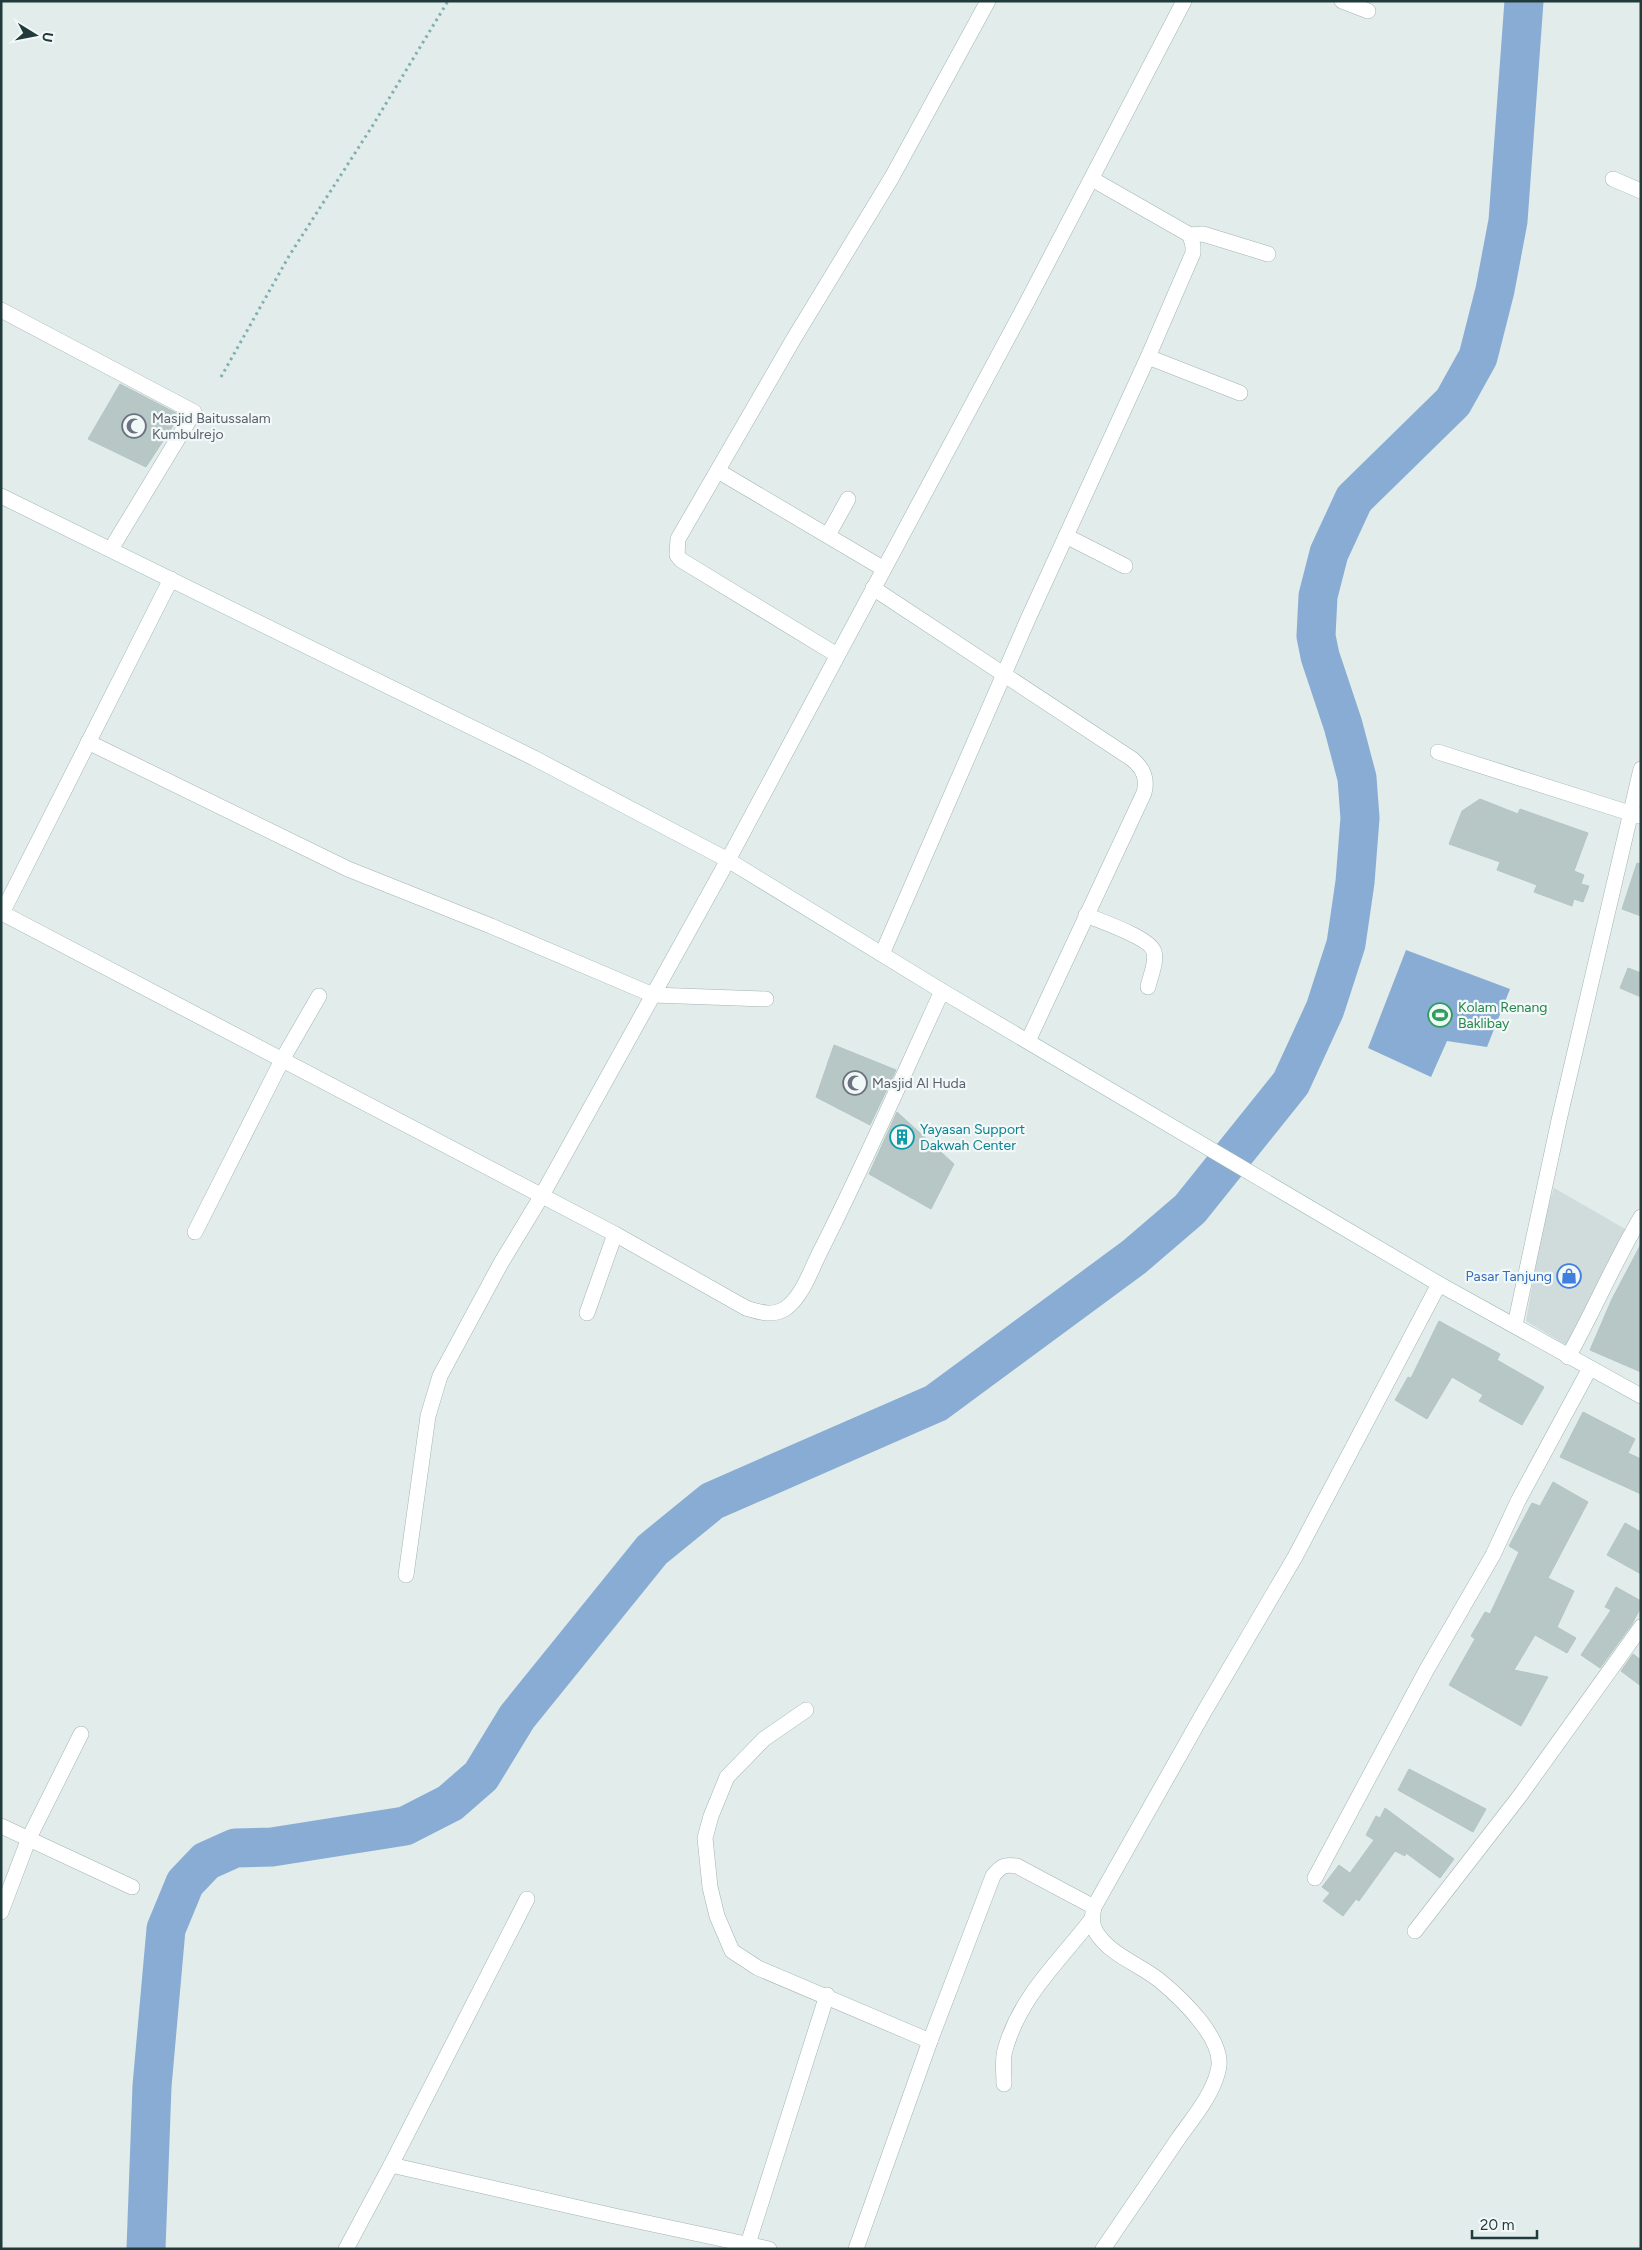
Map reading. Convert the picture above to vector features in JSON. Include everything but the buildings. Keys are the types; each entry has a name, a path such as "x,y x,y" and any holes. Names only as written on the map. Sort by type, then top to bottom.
{"street":[{"path":"837,655 681,560 676,555 678,539 798,331 892,177 988,1"},
{"path":"406,1575 432,1396 452,1352 471,1322 501,1263 541,1198 728,860 1092,179 1184,1"},
{"path":"1342,1 1368,11"},
{"path":"1092,179 1190,235 1203,234 1268,254"},
{"path":"1614,179 1641,190"},
{"path":"882,954 1193,253 1190,235"},
{"path":"1,310 194,412 111,549"},
{"path":"1148,357 1240,392"},
{"path":"718,471 884,568"},
{"path":"1,496 534,758 728,860 942,992 1154,1114 1440,1284 1641,1396"},
{"path":"828,535 848,499"},
{"path":"1066,536 1125,566"},
{"path":"171,579 2,914 541,1198 615,1234 746,1308 761,1313 775,1313 786,1308 797,1295 834,1225 942,992"},
{"path":"873,588 1132,759 1140,765 1144,773 1147,784 1144,793 1028,1041"},
{"path":"88,742 348,869 491,926 653,995 766,999"},
{"path":"1438,752 1636,815"},
{"path":"1515,1325 1559,1120 1636,815 1641,769"},
{"path":"1086,915 1146,941 1154,950 1155,958 1148,986"},
{"path":"195,1232 282,1060 319,996"},
{"path":"1568,1357 1594,1311 1628,1239 1641,1217"},
{"path":"587,1313 615,1234"},
{"path":"1004,2084 1005,2050 1028,1999 1045,1973 1093,1913 1204,1712 1295,1557 1440,1284"},
{"path":"1315,1878 1423,1678 1493,1554 1518,1501 1590,1368"},
{"path":"1415,1931 1519,1797 1641,1626"},
{"path":"806,1710 764,1739 727,1777 711,1816 705,1838 714,1907 732,1951 758,1968 827,1995 930,2041"},
{"path":"1,1912 29,1838 81,1734"},
{"path":"1,1826 132,1887"},
{"path":"856,2249 930,2041 993,1876 1000,1867 1007,1864 1017,1866 1093,1913 1096,1932 1113,1950 1159,1980 1206,2028 1216,2044 1220,2058 1219,2070 1213,2084 1197,2111 1102,2249"},
{"path":"346,2249 392,2166 527,1898"},
{"path":"748,2244 827,1995"},
{"path":"392,2166 721,2244 748,2244 770,2249"}],"path":[{"path":"221,377 289,256 368,133 448,1"}],"shaded area":[{"name":"Pasar Tanjung","path":"1554,1188 1627,1230 1566,1345 1526,1321 1543,1224"}],"water":[{"name":"Kolam Renang Baklibay","path":"1406,950 1510,989 1487,1047 1447,1041 1431,1077 1368,1048"}],"waterway":[{"path":"146,2249 152,2086 166,1929 185,1883 206,1861 235,1848 272,1847 405,1826 450,1803 481,1776 517,1717 652,1550 712,1501 936,1403 1134,1257 1190,1209 1291,1083 1325,1009 1346,944 1355,882 1360,818 1357,778 1343,725 1320,656 1316,636 1318,596 1329,553 1354,499 1453,402 1478,357 1495,290 1508,221 1524,1"}],"place":[{"name":"Masjid Baitussalam Kumbulrejo","path":"134,426"},
{"name":"Kolam Renang Baklibay","path":"1440,1015"},
{"name":"Masjid Al Huda","path":"855,1083"},
{"name":"Yayasan Support Dakwah Center","path":"902,1137"},
{"name":"Pasar Tanjung","path":"1569,1276"}]}
